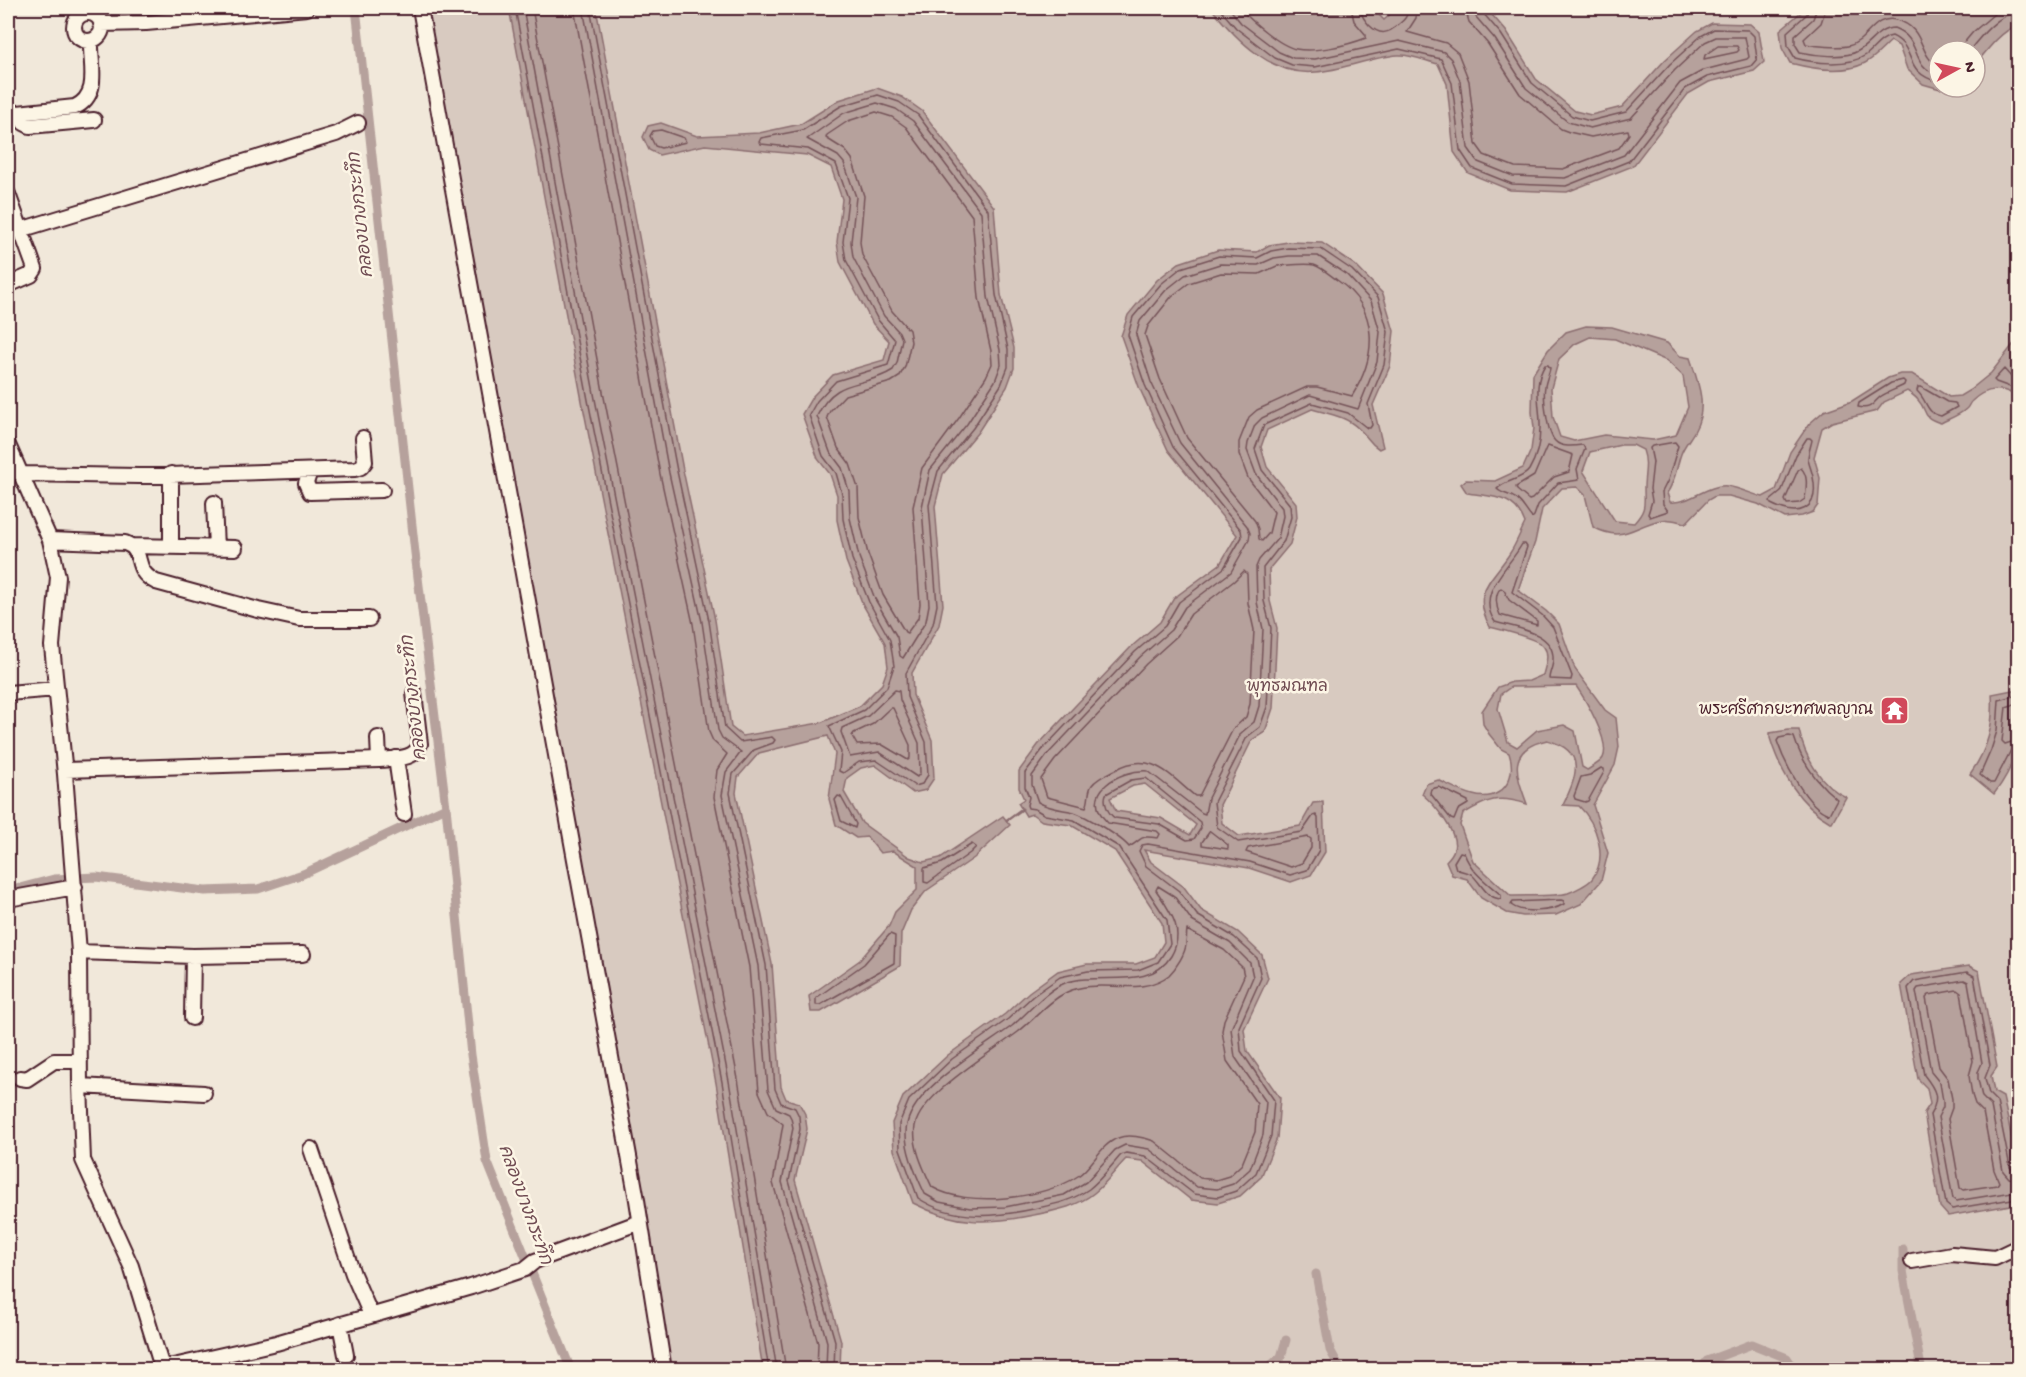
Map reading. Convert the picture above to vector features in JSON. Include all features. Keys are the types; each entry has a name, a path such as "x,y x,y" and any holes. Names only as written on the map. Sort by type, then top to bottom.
{"street":[{"path":"101,24 146,23 307,8"},
{"path":"420,8 640,1222 664,1370"},
{"path":"85,14 98,17 101,24 98,37 91,41 84,41 74,30 78,17 85,14"},
{"path":"13,113 75,107 85,103 93,86 91,41"},
{"path":"13,113 30,126 94,120"},
{"path":"20,230 336,134 358,123"},
{"path":"8,194 35,269 31,275 8,285"},
{"path":"20,474 171,474 355,469 361,467 365,462 363,438"},
{"path":"8,445 50,540 58,577 52,646 65,770 79,952 83,1160 131,1266 160,1361 167,1366 214,1363 276,1342 471,1287 640,1222"},
{"path":"310,471 306,483 310,492 382,490"},
{"path":"171,474 171,547"},
{"path":"214,503 216,548"},
{"path":"50,540 125,543 132,546 235,548"},
{"path":"132,546 141,571 146,577 156,582 299,619 369,620"},
{"path":"8,693 56,689"},
{"path":"65,770 379,760 413,756 418,752 420,744 414,693"},
{"path":"378,738 379,760"},
{"path":"396,758 404,814"},
{"path":"8,898 75,887"},
{"path":"79,952 193,956 303,954"},
{"path":"192,1018 193,956"},
{"path":"20,1078 27,1079 54,1061 80,1061"},
{"path":"80,1086 204,1093"},
{"path":"311,1149 353,1274 371,1315"},
{"path":"1912,1261 1952,1254 1995,1258 2019,1247"},
{"path":"340,1324 346,1355"}],"green space":[{"name":"พุทธมณฑล","path":"419,8 2018,8 2018,1369 667,1369"}],"water":[{"path":"509,8 596,8 683,470 715,620 731,727 742,736 820,723 860,706 882,684 888,667 885,643 863,605 846,561 837,520 837,495 830,474 818,459 802,414 812,397 833,375 884,360 889,341 873,324 840,262 837,242 842,199 831,167 807,155 705,145 659,155 649,150 643,137 648,126 661,123 697,136 759,133 801,124 839,100 877,88 902,97 922,111 994,207 1001,295 1014,348 1014,368 1007,387 978,432 943,474 935,506 943,605 939,625 912,673 913,695 932,740 934,778 926,790 913,793 875,765 861,768 847,778 844,792 862,823 909,857 923,862 940,858 1003,816 1010,825 974,858 926,891 911,910 901,934 900,966 821,1012 811,1012 809,996 860,960 889,926 895,912 917,890 917,866 893,851 880,853 867,837 856,838 836,825 829,799 835,754 828,736 759,753 738,777 736,793 772,964 781,1087 786,1099 799,1103 805,1114 807,1129 795,1180 841,1341 840,1369 763,1369 716,1083 582,401"},
{"path":"1211,8 1372,8 1384,20 1397,8 1486,8 1506,31 1536,79 1575,111 1591,115 1622,107 1665,60 1697,31 1712,23 1750,24 1759,32 1764,62 1754,71 1709,82 1688,94 1633,166 1567,192 1510,190 1468,173 1454,152 1447,84 1438,64 1398,55 1326,71 1300,72 1270,62 1256,54"},
{"path":"1806,8 2018,8 2018,25 2000,36 1987,50 1987,39 1927,39 1927,85 1907,69 1899,46 1891,41 1876,56 1857,66 1818,69 1790,63 1782,48 1780,30"},
{"path":"1288,242 1322,243 1355,265 1383,294 1394,331 1390,366 1373,405 1383,447 1379,449 1375,446 1349,421 1312,409 1267,430 1261,447 1267,467 1296,503 1297,517 1290,544 1269,569 1270,601 1277,628 1273,708 1265,732 1252,740 1220,805 1222,823 1239,836 1300,826 1313,803 1323,802 1325,852 1311,875 1291,882 1249,868 1144,850 1151,862 1184,887 1201,910 1238,932 1262,955 1268,978 1244,1029 1247,1051 1280,1098 1277,1138 1261,1177 1240,1196 1218,1203 1191,1200 1142,1161 1126,1159 1094,1193 1068,1207 1005,1220 974,1221 945,1216 913,1203 894,1150 892,1123 903,1097 948,1055 1005,1014 1029,992 1058,971 1087,964 1136,964 1155,957 1164,942 1162,923 1115,851 1071,825 1042,821 1032,814 1026,816 1018,803 1024,799 1019,788 1019,771 1038,745 1131,647 1160,622 1174,598 1220,564 1237,535 1168,450 1139,387 1121,336 1128,315 1157,280 1179,263 1218,250 1257,252 1269,245","holes":["1145,784 1196,825 1190,835 1161,818 1116,811 1110,798 1133,786"]},
{"path":"1586,326 1612,327 1667,343 1680,356 1690,358 1700,394 1701,412 1695,430 1682,451 1674,479 1667,493 1670,502 1685,500 1720,486 1732,487 1763,497 1776,490 1790,452 1809,424 1824,411 1852,401 1888,378 1900,374 1912,374 1949,397 1960,396 1991,373 2016,341 2018,328 2018,363 2012,368 2018,377 2018,399 2001,390 1989,391 1977,397 1961,413 1941,423 1930,419 1918,400 1907,391 1884,402 1877,411 1832,422 1822,428 1814,457 1820,478 1818,505 1813,512 1802,516 1785,518 1758,504 1729,496 1715,496 1708,500 1686,523 1665,520 1652,522 1629,532 1613,534 1593,527 1585,495 1577,487 1562,488 1542,509 1535,542 1518,590 1559,624 1575,669 1605,710 1616,718 1619,747 1615,765 1593,805 1608,853 1601,881 1581,904 1556,915 1523,916 1507,913 1481,898 1467,879 1452,875 1446,861 1454,849 1453,835 1439,812 1422,794 1426,784 1438,780 1464,792 1483,797 1499,792 1505,787 1511,772 1509,753 1501,749 1489,734 1483,724 1482,711 1498,687 1512,682 1529,681 1543,675 1547,657 1544,647 1511,632 1490,627 1482,604 1486,587 1512,550 1525,523 1521,514 1509,502 1467,493 1461,484 1466,480 1495,481 1523,468 1531,450 1534,428 1533,374 1548,350 1566,332","holes":["1590,337 1615,339 1667,361 1683,376 1688,407 1676,435 1653,440 1604,435 1574,441 1560,437 1553,417 1551,388 1559,359 1575,344","1621,445 1633,445 1643,450 1646,464 1644,506 1634,523 1615,521 1583,471 1590,452","1576,686 1591,710 1600,732 1605,751 1602,760 1587,770 1582,767 1575,731 1564,725 1537,730 1517,747 1508,742 1498,709 1501,694 1511,687","1547,740 1560,745 1573,758 1575,775 1563,805 1579,806 1591,821 1598,841 1600,861 1592,879 1571,892 1556,895 1511,896 1473,861 1460,825 1463,814 1487,802 1501,799 1527,804 1520,783 1518,764 1520,756 1534,744"]},
{"path":"2018,689 2018,732 2015,756 1994,794 1970,774 1985,746 1991,726 1992,694"},
{"path":"1799,730 1809,760 1821,778 1846,797 1832,822 1819,815 1800,797 1779,763 1770,733"},
{"path":"1969,966 1979,971 1997,1067 1991,1076 1994,1092 2003,1097 2014,1152 2018,1196 2016,1204 1948,1216 1940,1207 1924,1113 1930,1104 1927,1088 1918,1079 1901,984 1911,975"}],"waterway":[{"name":"คลองบางกระทึก","path":"356,8 415,553 446,807 471,1055 487,1161 571,1370"},
{"path":"8,891 54,879 96,877 205,891 258,889 303,874 446,807"},
{"path":"1007,820 1022,809"},
{"path":"1903,1249 1903,1271 1921,1367 1907,1370"},
{"path":"1316,1274 1330,1350 1341,1370"},
{"path":"1265,1370 1281,1357 1286,1340"},
{"path":"1700,1370 1707,1361 1752,1344 1787,1358 1795,1370"}],"place":[{"name":"พระศรีศากยะทศพลญาณ","path":"1894,711"}]}
